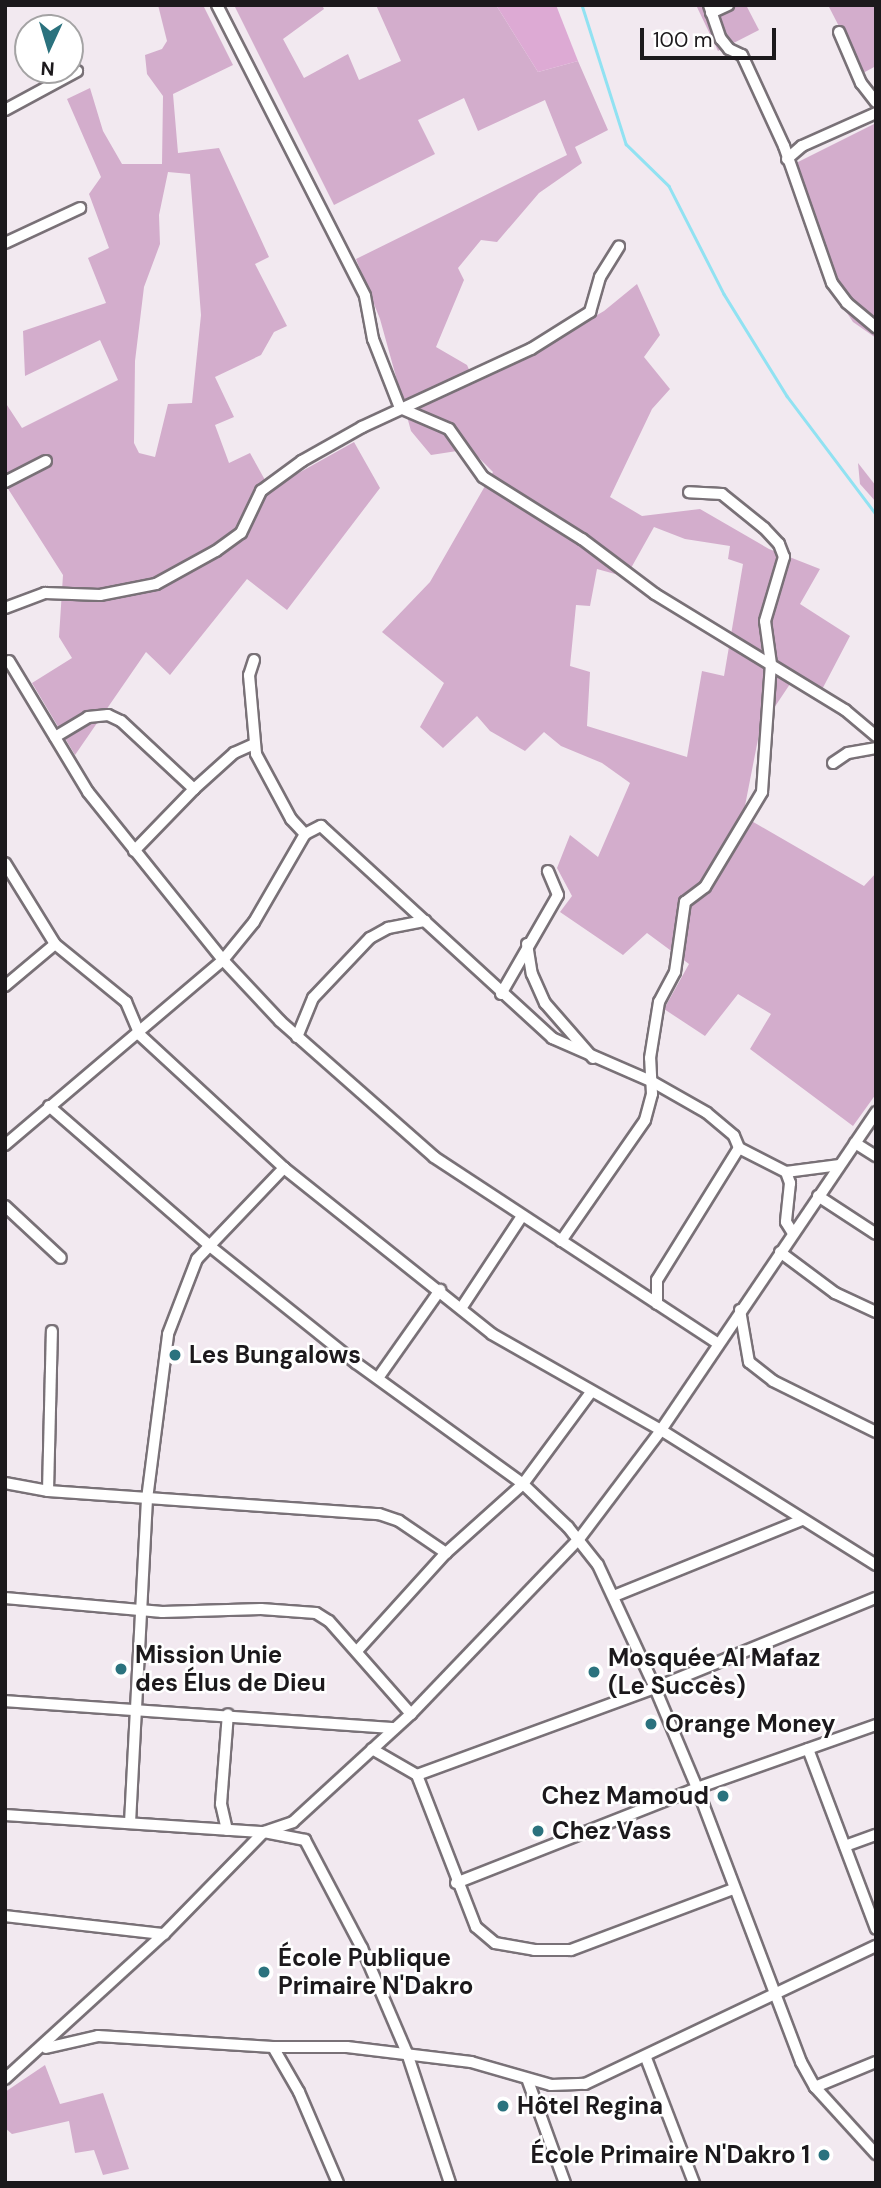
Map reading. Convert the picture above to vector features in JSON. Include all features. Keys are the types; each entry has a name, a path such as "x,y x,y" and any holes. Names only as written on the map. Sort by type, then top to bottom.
{"street":[{"path":"217,5 365,296 373,339 400,408 449,429 483,477 582,540 674,607 771,664 876,736"},
{"path":"728,5 710,9 721,39 729,49 742,55 787,159 832,283 876,327"},
{"path":"839,32 861,83 876,102"},
{"path":"5,110 54,84"},
{"path":"787,159 803,146 876,113"},
{"path":"5,243 80,208"},
{"path":"5,608 45,593 100,596 156,584 230,543 241,533 261,491 314,454 400,408 531,349 590,312 600,277 620,246"},
{"path":"5,482 46,461"},
{"path":"561,1241 645,1120 659,1002 675,972 685,902 705,887 762,792 771,664 765,621 784,569 779,544 722,494 689,492"},
{"path":"254,660 249,676 254,744 262,769 305,834"},
{"path":"9,661 88,792 223,960 297,1037 399,1129 522,1216 716,1343"},
{"path":"55,737 88,717 108,715 121,721 194,789"},
{"path":"134,852 194,789 234,753 254,744"},
{"path":"833,763 848,753 876,747"},
{"path":"5,1145 49,1106 140,1035 223,960 254,922 305,834 317,826 325,828 372,878 425,921 500,995 552,1038 593,1059 651,1081 707,1113 734,1136 739,1148 786,1172 840,1165"},
{"path":"5,863 55,944 126,1002 140,1035 284,1168 462,1307 492,1334 661,1430 876,1565"},
{"path":"500,995 527,943 558,895 548,871"},
{"path":"297,1037 313,998 370,938 388,928 425,921"},
{"path":"527,943 532,974 545,1003 593,1059"},
{"path":"5,986 55,944"},
{"path":"49,1106 211,1247 378,1378 523,1484 579,1539 614,1596 655,1688 697,1788 771,1992 815,2087 876,2154"},
{"path":"5,2079 44,2049 164,1934 264,1832 293,1822 411,1714 579,1539 661,1430 716,1343 876,1112"},
{"path":"855,1143 876,1156"},
{"path":"657,1304 657,1280 739,1148"},
{"path":"130,1823 147,1499 168,1334 188,1275 246,1204 284,1168"},
{"path":"786,1172 790,1183 786,1222 793,1233"},
{"path":"818,1196 876,1234"},
{"path":"5,1206 61,1258"},
{"path":"462,1307 522,1216"},
{"path":"780,1252 835,1293 876,1312"},
{"path":"378,1378 440,1290"},
{"path":"740,1310 749,1362 773,1381 876,1432"},
{"path":"48,1491 52,1331"},
{"path":"357,1651 446,1553 523,1484 591,1392"},
{"path":"5,1483 48,1491 379,1514 399,1521 446,1553"},
{"path":"614,1596 802,1520"},
{"path":"5,1598 142,1609 301,1610 329,1621 411,1714"},
{"path":"417,1775 655,1688 876,1598"},
{"path":"5,1701 136,1707 394,1728"},
{"path":"228,1714 221,1804 228,1830"},
{"path":"456,1884 697,1788 876,1725"},
{"path":"372,1749 417,1775 456,1884 485,1937 495,1943 553,1951 571,1950 733,1889"},
{"path":"808,1749 876,1929"},
{"path":"5,1815 264,1832 305,1840 362,1948 407,2053 450,2183"},
{"path":"845,1846 876,1835"},
{"path":"5,1916 164,1934"},
{"path":"44,2049 98,2036 272,2048 347,2047 471,2062 528,2081 584,2084 646,2058 771,1992 876,1946"},
{"path":"272,2048 299,2092 338,2183"},
{"path":"646,2058 694,2183"},
{"path":"815,2087 876,2062"},
{"path":"528,2081 565,2183"}],"shaded area":[{"path":"158,5 203,5 233,65 173,94 178,153 219,148 269,257 255,264 287,326 274,332 261,355 215,377 234,417 215,425 229,463 250,453 270,489 354,442 380,488 287,610 247,579 170,675 146,652 75,755 32,683 72,658 59,637 63,575 5,484 5,402 22,428 118,380 100,340 25,376 23,331 106,303 88,258 109,248 89,194 101,177 67,99 90,88 103,131 122,164 162,164 163,96 147,74 145,55 162,49 167,41","holes":["168,172 190,174 201,315 192,403 168,404 155,457 139,453 134,443 135,361 144,287 160,244 159,215"]},
{"path":"234,5 322,5 324,9 283,39 304,78 348,54 359,80 401,61 376,5 496,5 538,72 578,61 608,130 575,147 582,163 539,193 497,242 481,240 458,268 464,280 436,347 467,365 471,374 546,345 604,311 637,284 660,335 644,357 670,389 652,409 610,497 642,516 700,509 769,549 820,569 800,604 850,636 816,701 790,684 760,729 743,816 864,886 876,873 876,1094 853,1126 750,1049 771,1014 738,994 705,1036 664,1009 689,964 647,933 623,955 560,912 572,896 557,868 570,835 598,857 630,783 602,763 561,746 544,732 525,751 490,731 477,716 443,748 420,727 444,683 382,632 430,582 493,472 470,449 431,455 411,431 380,319 356,259 567,155 545,100 478,131 464,98 418,120 435,154 334,205","holes":["654,527 685,539 730,546 728,559 743,564 724,676 702,671 687,757 587,726 590,672 570,666 576,605 590,606 597,569 626,577"]},
{"path":"496,5 556,5 578,61 538,72"},
{"path":"696,5 746,5 759,30 718,51"},
{"path":"828,5 876,5 876,66 863,73"},
{"path":"876,123 876,338 853,322 821,274 786,168"},
{"path":"858,463 876,486 876,502 860,484"},
{"path":"45,2065 60,2104 103,2093 129,2169 103,2175 94,2150 75,2153 69,2121 12,2134 5,2128 5,2092"}],"waterway":[{"path":"582,5 626,144 669,186 724,294 787,396 876,514"}],"place":[{"name":"Les Bungalows","path":"175,1355"},
{"name":"Mission Unie des Élus de Dieu","path":"121,1669"},
{"name":"Mosquée Al Mafaz (Le Succès)","path":"594,1672"},
{"name":"Orange Money","path":"651,1724"},
{"name":"Chez Mamoud","path":"723,1796"},
{"name":"Chez Vass","path":"538,1831"},
{"name":"École Publique Primaire N'Dakro","path":"264,1972"},
{"name":"Hôtel Regina","path":"503,2106"},
{"name":"École Primaire N'Dakro 1","path":"824,2155"}]}
